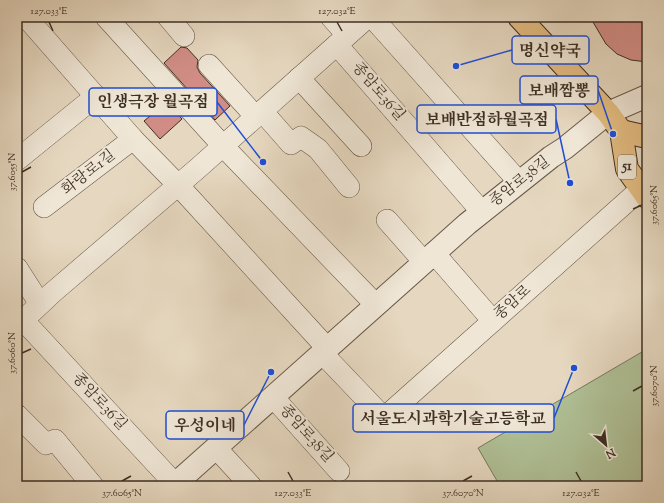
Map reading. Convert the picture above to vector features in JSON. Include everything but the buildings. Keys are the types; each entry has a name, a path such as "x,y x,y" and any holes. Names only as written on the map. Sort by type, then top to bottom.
{"main road":[{"path":"519,17 614,122"},
{"name":"51","path":"614,122 647,137"},
{"name":"종암로","path":"614,122 628,169 644,193"}],"street":[{"path":"106,17 223,146 376,305"},
{"path":"168,17 184,36"},
{"path":"331,17 342,40"},
{"name":"종암로36길","path":"174,485 20,323 368,17"},
{"path":"372,17 519,182"},
{"path":"33,19 133,139 178,185 325,351"},
{"name":"종암로36길","path":"342,40 482,212"},
{"path":"209,65 291,144 301,138 318,149 349,187"},
{"path":"300,78 361,146"},
{"path":"17,160 96,96"},
{"name":"종암로38길","path":"174,485 482,212 519,182 614,122 647,96"},
{"path":"318,149 343,126"},
{"name":"화랑로1길","path":"44,208 133,139"},
{"name":"종암로","path":"325,351 384,418 493,321 644,193"},
{"path":"387,220 429,258 493,321"},
{"path":"17,268 40,304"},
{"name":"종암로38길","path":"273,397 340,471"},
{"path":"17,415 46,444 55,440 93,486"},
{"path":"216,448 251,486"}],"green space":[{"path":"647,349 647,486 500,486 478,448"}],"place":[{"name":"명신약국","path":"456,66"},
{"name":"보배짬뽕","path":"613,134"},
{"name":"인생극장 월곡점","path":"263,162"},
{"name":"보배반점하월곡점","path":"570,183"},
{"name":"서울도시과학기술고등학교","path":"574,368"},
{"name":"우성이네","path":"271,372"}]}
